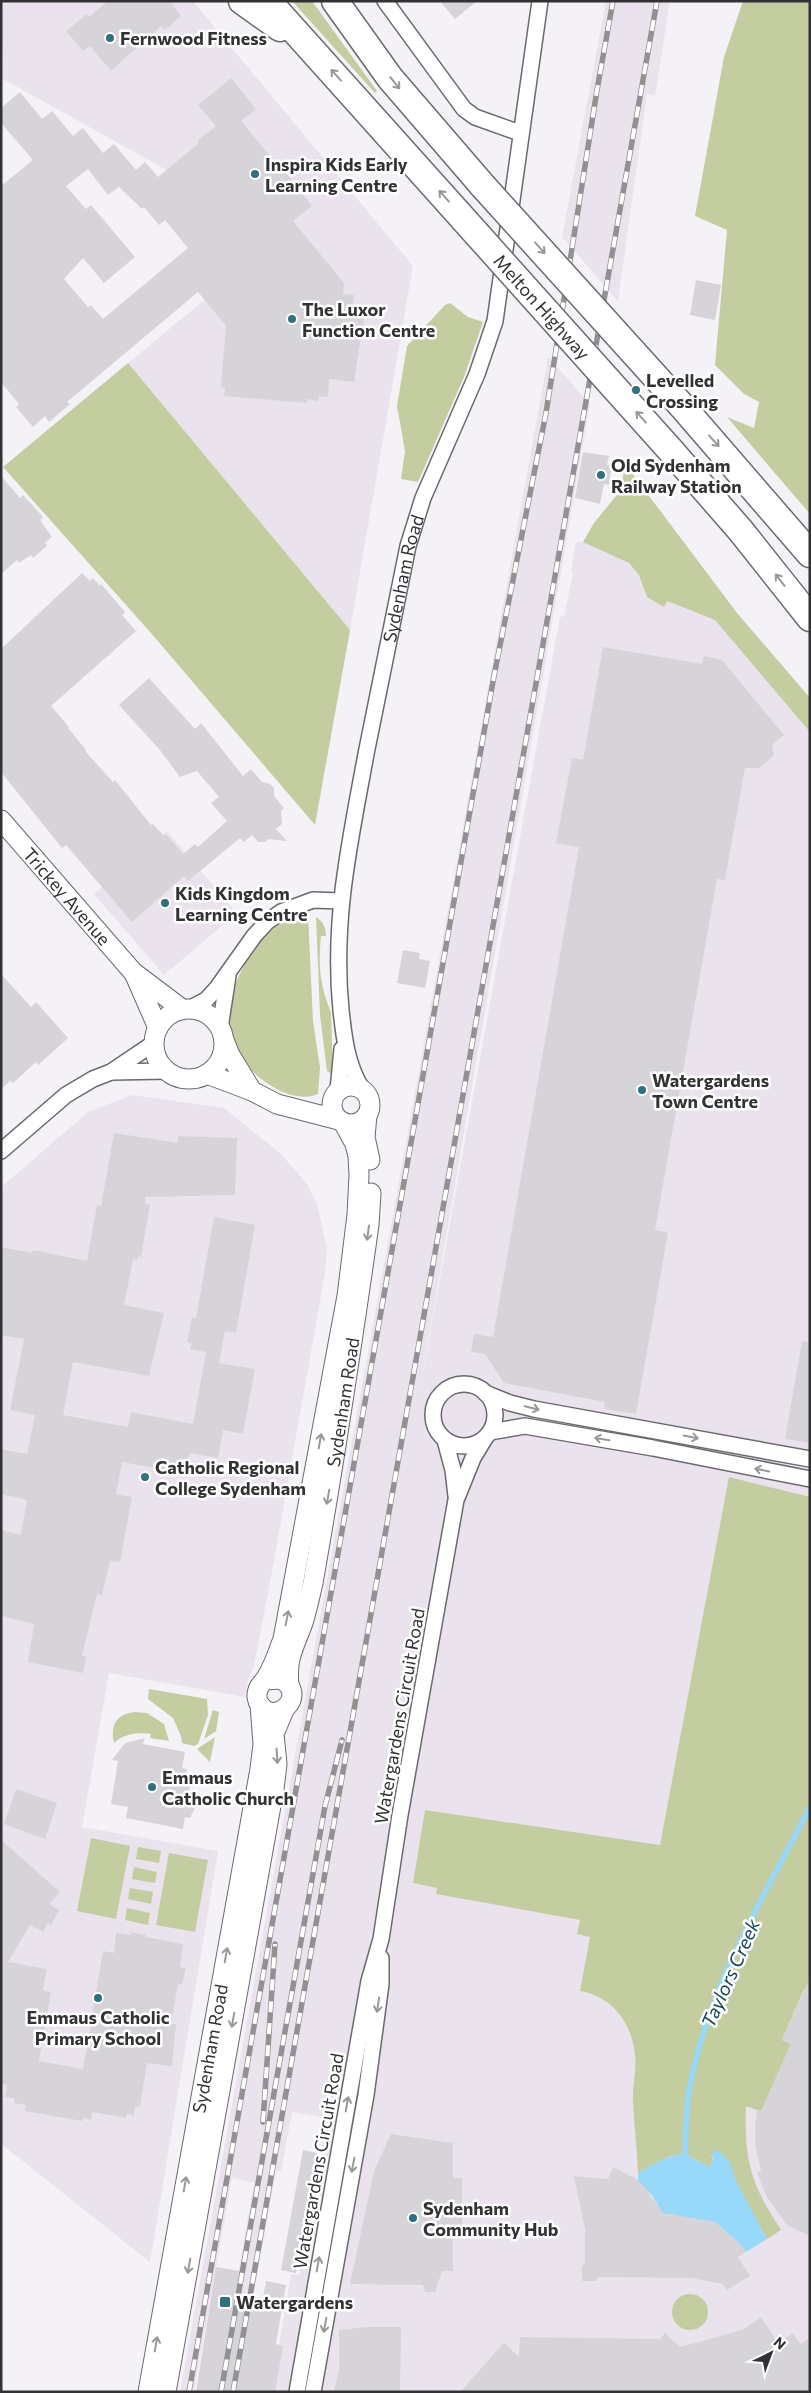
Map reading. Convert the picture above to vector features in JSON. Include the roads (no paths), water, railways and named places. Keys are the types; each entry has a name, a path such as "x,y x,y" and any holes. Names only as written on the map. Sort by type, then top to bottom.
{"highway":[{"path":"242,1 312,50"},
{"name":"Melton Highway","path":"268,1 673,453 741,531 810,618"},
{"path":"335,1 390,78 483,186 682,405 810,554"}],"street":[{"path":"384,1 464,109 475,117 520,133"},
{"name":"Sydenham Road","path":"362,1090 351,1068 344,1035 337,958 341,901 348,854 408,546 423,498 477,374 495,321 540,1"},
{"name":"Trickey Avenue","path":"1,820 134,972 185,1009"},
{"path":"1,1151 66,1095 93,1079 112,1072 156,1036 172,1013 206,1000 228,975 254,936 267,922 281,912 313,900 341,901"},
{"name":"Trickey Avenue","path":"134,972 156,1036"},
{"path":"208,1074 221,1059 228,975"},
{"path":"185,1009 208,1014 222,1033 230,1055 252,1090"},
{"name":"Sydenham Road","path":"336,1093 344,1035"},
{"path":"156,1036 158,1058 167,1071"},
{"path":"112,1072 167,1071 187,1078 208,1074 252,1090 269,1101 292,1108 354,1124 367,1115 370,1104 362,1090 353,1086 292,1108"},
{"path":"336,1093 332,1111 341,1121"},
{"name":"Sydenham Road","path":"265,1680 283,1639 324,1469 369,1226 372,1183 365,1137 367,1115"},
{"name":"Sydenham Road","path":"289,1685 287,1669 289,1658 303,1622 311,1590 324,1469 357,1215 360,1175 358,1156 354,1144 341,1121"},
{"path":"486,1393 493,1405 494,1412 493,1426 487,1435 476,1444 465,1446 445,1440 439,1433 432,1416 437,1399 443,1392 461,1384 470,1384 486,1393 534,1409 810,1460"},
{"path":"487,1435 525,1426 653,1448 810,1479"},
{"name":"Watergardens Circuit Road","path":"297,2392 367,1993 381,1939 400,1815 456,1500 473,1458 487,1435"},
{"name":"Watergardens Circuit Road","path":"445,1440 454,1470 456,1500"},
{"path":"280,1679 289,1685 292,1696 284,1710 268,1712 260,1705 257,1693 260,1684 265,1680 280,1679"},
{"name":"Sydenham Road","path":"148,2392 260,1769 263,1744 260,1705"},
{"name":"Sydenham Road","path":"166,2392 274,1789 277,1764 274,1734 284,1710"},
{"name":"Watergardens Circuit Road","path":"313,2392 366,2096 381,1984 381,1939"},
{"path":"175,2242 194,2239"}],"water":[{"path":"712,2151 720,2152 730,2162 736,2181 767,2239 746,2252 741,2245 715,2222 663,2214 652,2195 638,2182 638,2173 661,2160 679,2154 685,2154 709,2167 713,2160"}],"waterway":[{"name":"Taylors Creek","path":"686,2161 688,2102 702,2036 714,2002 743,1936 810,1807"}],"railway":[{"path":"189,2392 494,676 546,413 597,90 613,1"},
{"path":"233,2392 657,1"},
{"path":"221,2392 325,1806 342,1740"},
{"path":"263,2122 275,1944"}],"place":[{"name":"Fernwood Fitness","path":"110,38"},
{"name":"Inspira Kids Early Learning Centre","path":"255,174"},
{"name":"The Luxor Function Centre","path":"292,319"},
{"name":"Levelled Crossing","path":"636,390"},
{"name":"Old Sydenham Railway Station","path":"601,475"},
{"name":"Kids Kingdom Learning Centre","path":"165,903"},
{"name":"Watergardens Town Centre","path":"642,1090"},
{"name":"Catholic Regional College Sydenham","path":"145,1477"},
{"name":"Emmaus Catholic Church","path":"152,1787"},
{"name":"Emmaus Catholic Primary School","path":"98,1998"},
{"name":"Sydenham Community Hub","path":"413,2218"},
{"name":"Watergardens","path":"225,2302"}]}
